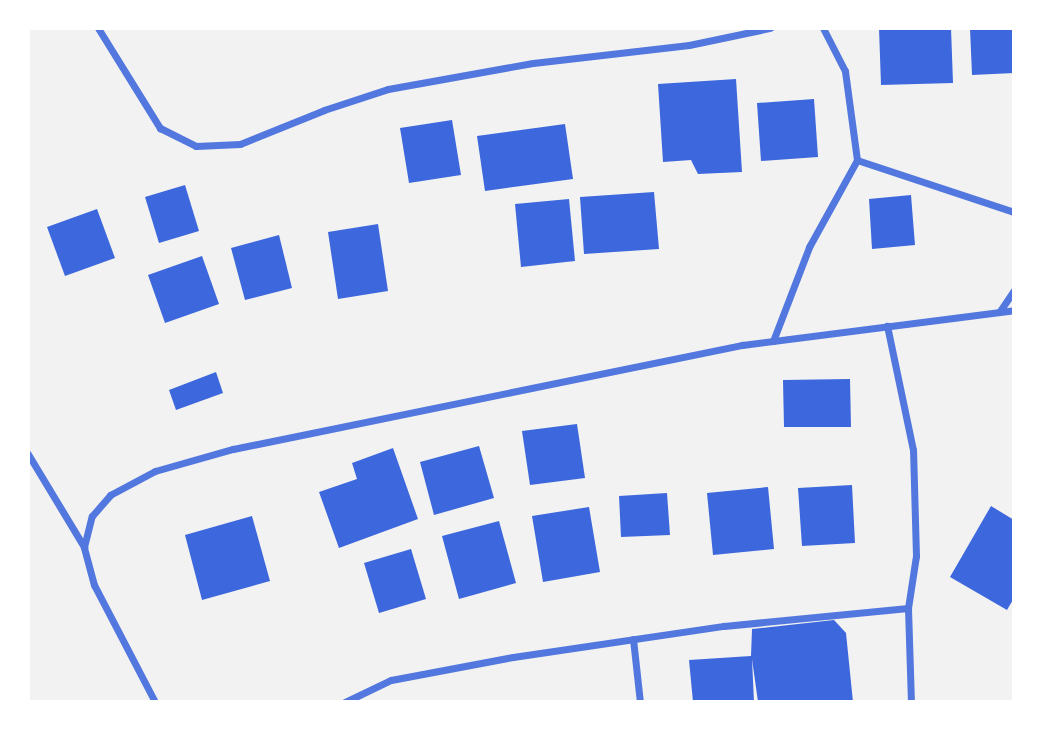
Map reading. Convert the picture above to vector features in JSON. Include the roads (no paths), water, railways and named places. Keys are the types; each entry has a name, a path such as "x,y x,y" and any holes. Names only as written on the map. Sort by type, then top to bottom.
{"street":[{"path":"99,28 160,128 196,146 240,144 324,110 388,89 533,63 689,45 770,28"},
{"path":"773,341 809,247 857,160 845,71 823,28"},
{"path":"857,160 1014,212"},
{"path":"1000,311 1014,290"},
{"path":"84,547 92,516 110,495 155,471 233,449 773,341 1014,310"},
{"path":"887,326 913,450 916,556 908,608 911,702"},
{"path":"28,454 84,547 94,584 155,702"},
{"path":"345,702 391,680 513,657 724,626 908,608"},
{"path":"633,639 640,702"}]}
